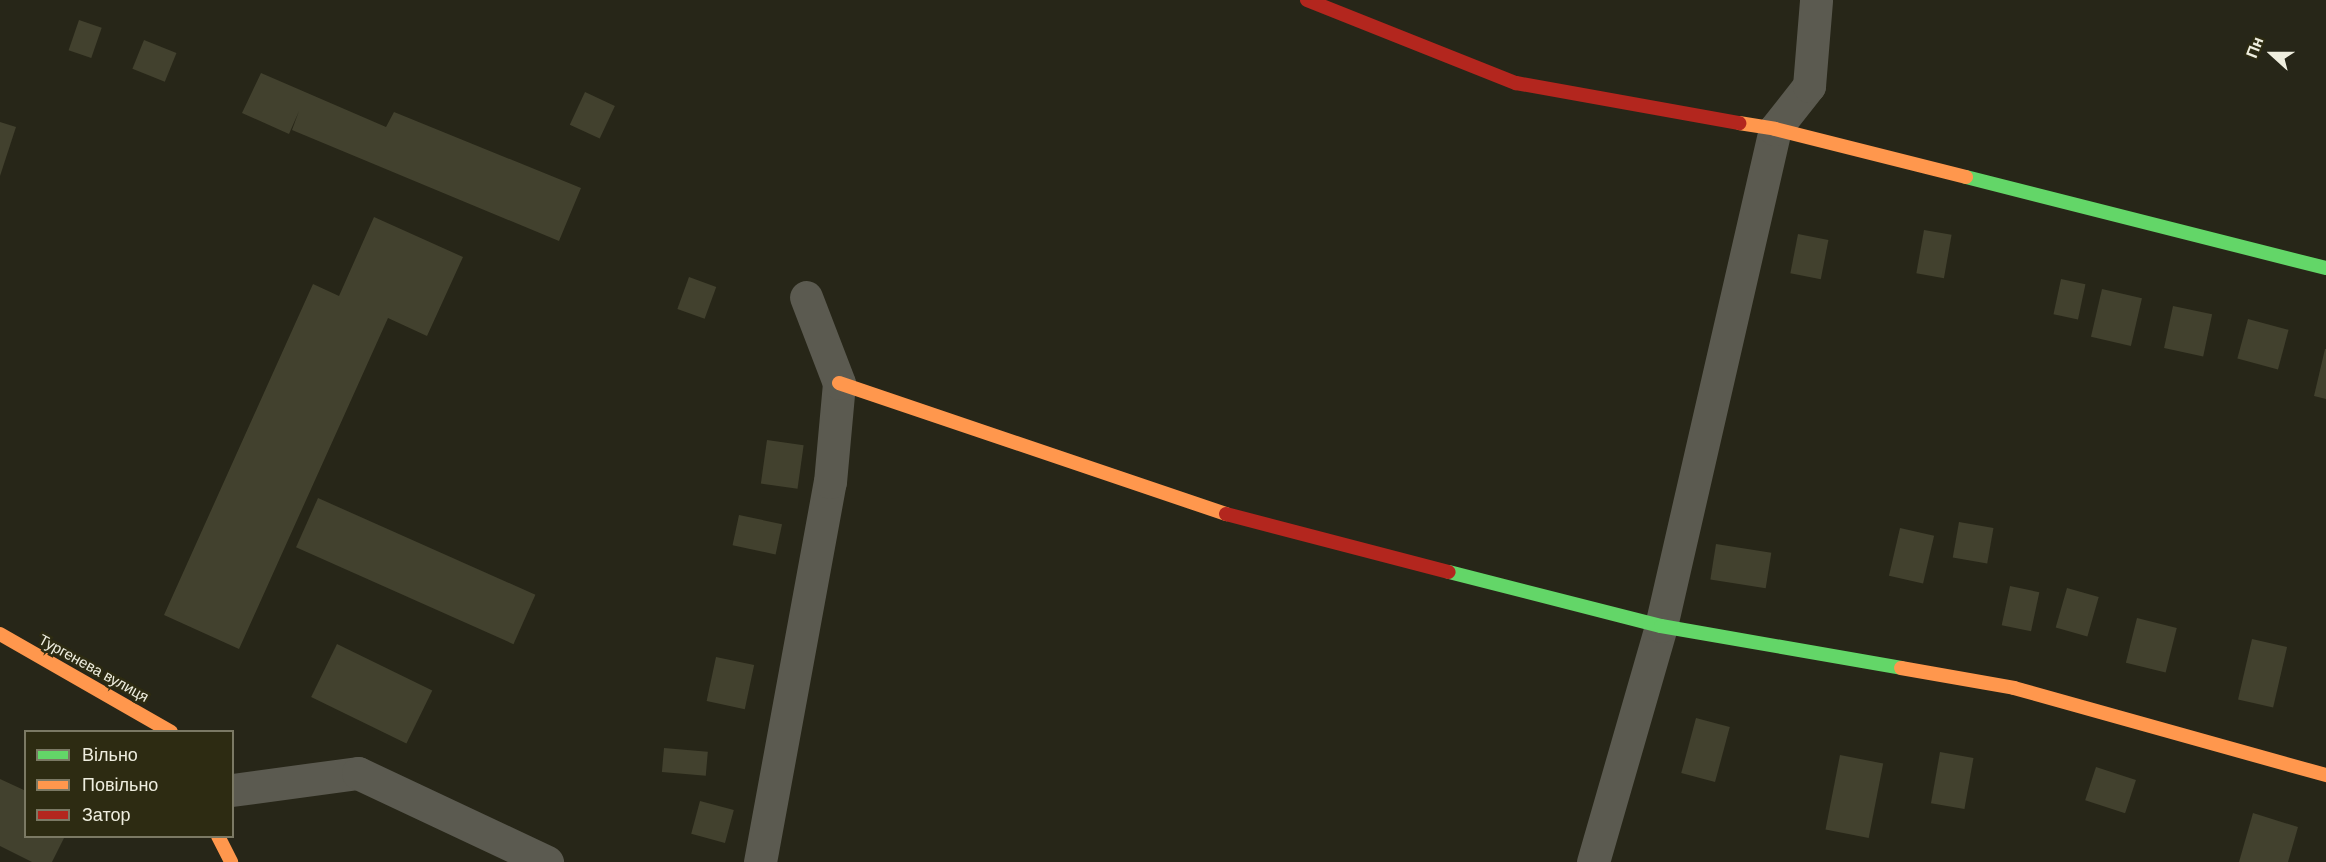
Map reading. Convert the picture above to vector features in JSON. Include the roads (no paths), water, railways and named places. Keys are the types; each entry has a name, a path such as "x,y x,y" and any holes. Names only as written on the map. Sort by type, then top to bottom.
{"street":[{"path":"1307,0 1516,83 1775,129 2326,268"},
{"path":"1593,862 1661,626 1775,129 1809,86 1816,0"},
{"path":"760,862 830,482 839,383 806,297"},
{"path":"839,383 1246,521 1661,626 2014,688 2326,775"},
{"name":"Тургенева вулиця","path":"0,634 168,730"},
{"path":"234,789 358,773 547,862"},
{"path":"219,838 231,862"}]}
